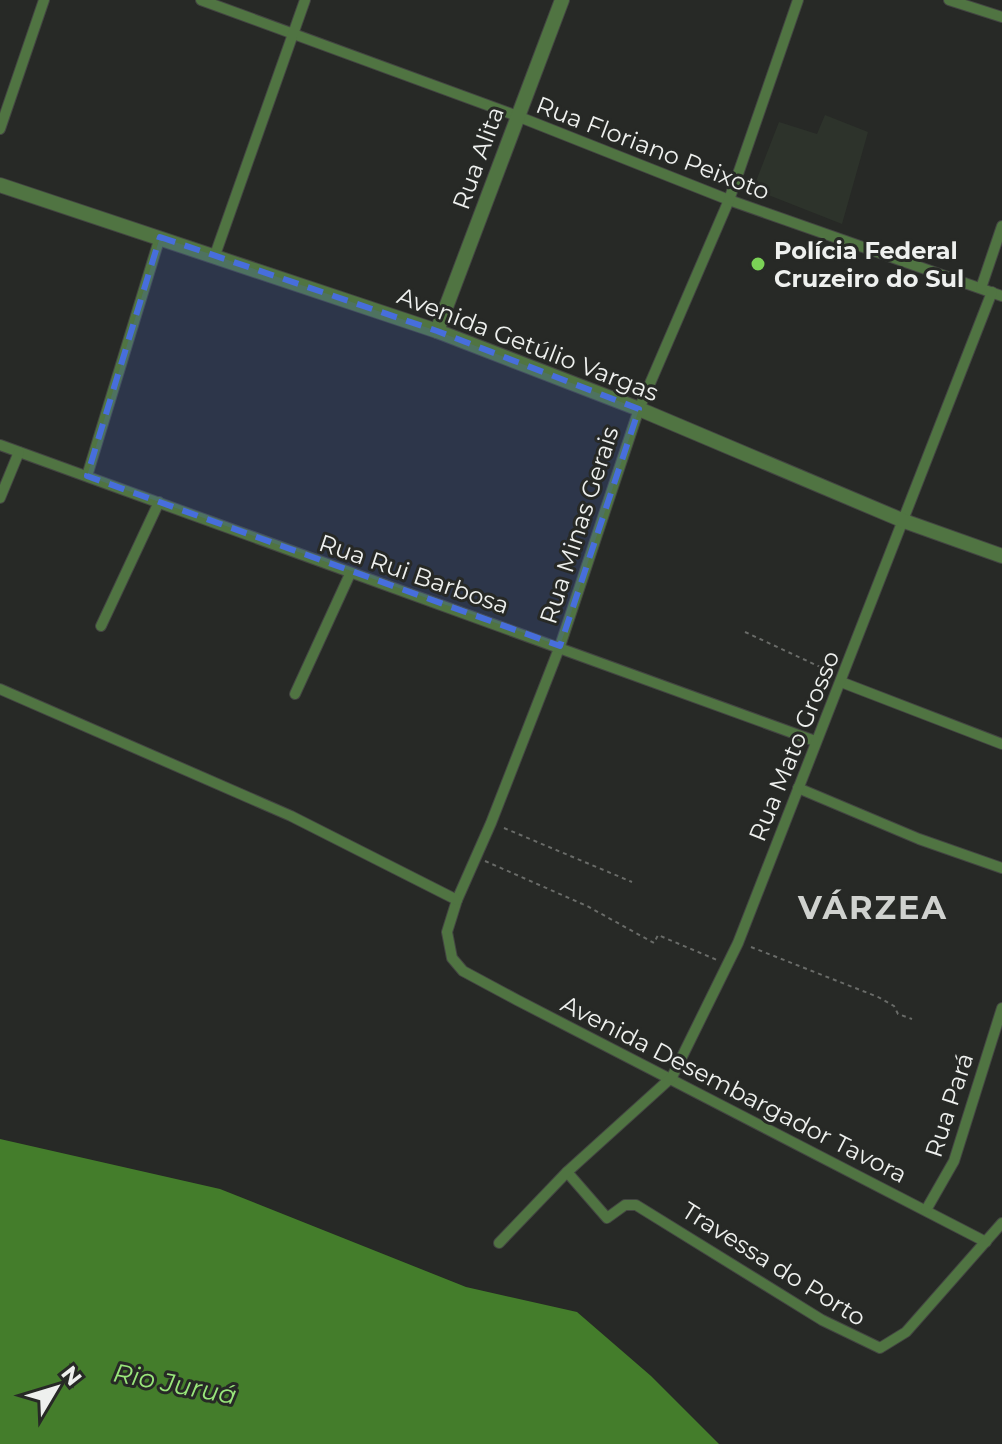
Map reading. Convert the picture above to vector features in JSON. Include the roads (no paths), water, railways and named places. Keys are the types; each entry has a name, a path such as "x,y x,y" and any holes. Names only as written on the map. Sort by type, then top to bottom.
{"street":[{"path":"0,129 44,0"},
{"name":"Rua Floriano Peixoto","path":"201,0 517,116 729,200 997,294"},
{"path":"215,255 305,0"},
{"name":"Rua Alita","path":"437,331 562,0"},
{"name":"Rua Minas Gerais","path":"463,971 447,948 447,932 457,900 491,823 560,646 639,409 729,200 798,0"},
{"path":"949,0 1002,17"},
{"name":"Avenida Getúlio Vargas","path":"0,175 30,194"},
{"name":"Avenida Getúlio Vargas","path":"0,185 437,331 639,409 904,521 1002,556"},
{"path":"981,288 1002,226"},
{"path":"87,476 160,237"},
{"name":"Rua Mato Grosso","path":"499,1243 567,1172 672,1077 738,943 815,741 997,294"},
{"name":"Rua Rui Barbosa","path":"0,445 815,741"},
{"path":"0,498 19,452"},
{"path":"101,626 159,502"},
{"path":"295,694 350,574"},
{"path":"841,682 1002,744"},
{"path":"0,689 291,816 457,900"},
{"path":"798,788 919,839 1002,868"},
{"name":"Avenida Desembargador Tavora","path":"463,971 986,1242"},
{"name":"Rua Pará","path":"926,1210 954,1161 1002,1008"},
{"name":"Travessa do Porto","path":"567,1172 607,1218 617,1209 636,1205 654,1213 822,1320 880,1348 906,1332 1002,1223"}],"water":[{"name":"Rio Juruá","path":"0,1139 220,1189 466,1287 577,1312 651,1376 719,1444 0,1444"}],"place":[{"name":"Polícia Federal Cruzeiro do Sul","path":"758,264"}],"district":[{"name":"VÁRZEA","path":"873,907"}]}
